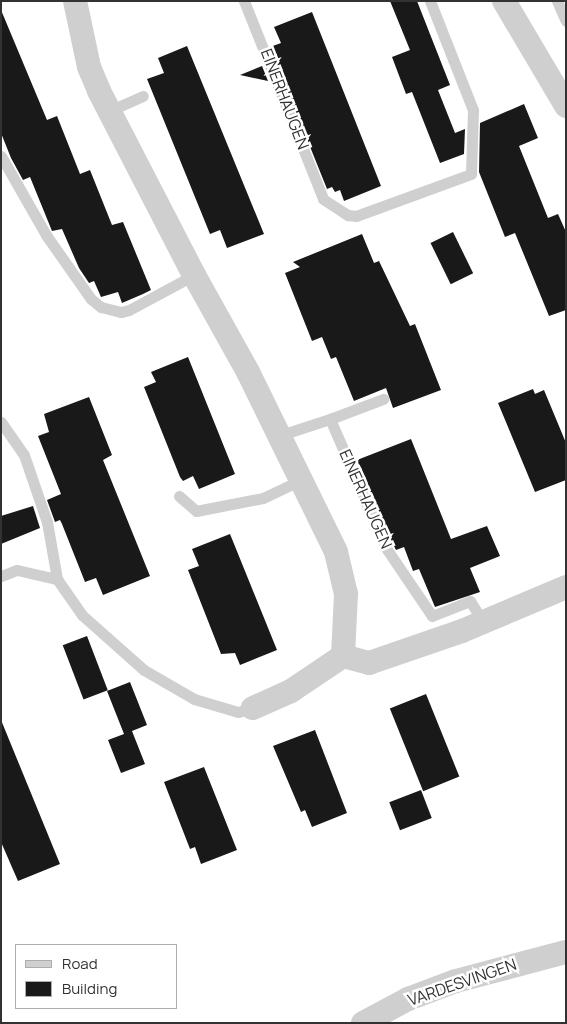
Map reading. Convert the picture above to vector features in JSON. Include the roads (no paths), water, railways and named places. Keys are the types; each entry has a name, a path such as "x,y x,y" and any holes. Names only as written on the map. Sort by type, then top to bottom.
{"street":[{"path":"75,1 88,67 194,276 281,435 336,552 346,594 343,656"},
{"path":"504,1 566,106"},
{"path":"253,708 291,691 343,656 370,663 472,626 566,587"},
{"name":"VARDESVINGEN","path":"362,1023 408,1000 456,981 566,952"}],"lane":[{"name":"EINERHAUGEN","path":"244,1 323,199 348,215 356,216 471,174 473,110 430,1"},
{"path":"557,1 566,21"},
{"path":"109,111 143,96"},
{"path":"1,156 46,235 91,299 101,308 121,312 129,310 194,276"},
{"path":"281,435 383,400"},
{"name":"EINERHAUGEN","path":"330,419 386,548 432,616 470,601 472,626"},
{"path":"1,422 24,455 47,522 57,579 82,615 144,670 194,699 238,712 253,708"},
{"path":"179,496 196,512 263,498 303,480"},
{"path":"1,576 17,570 57,579"}]}
